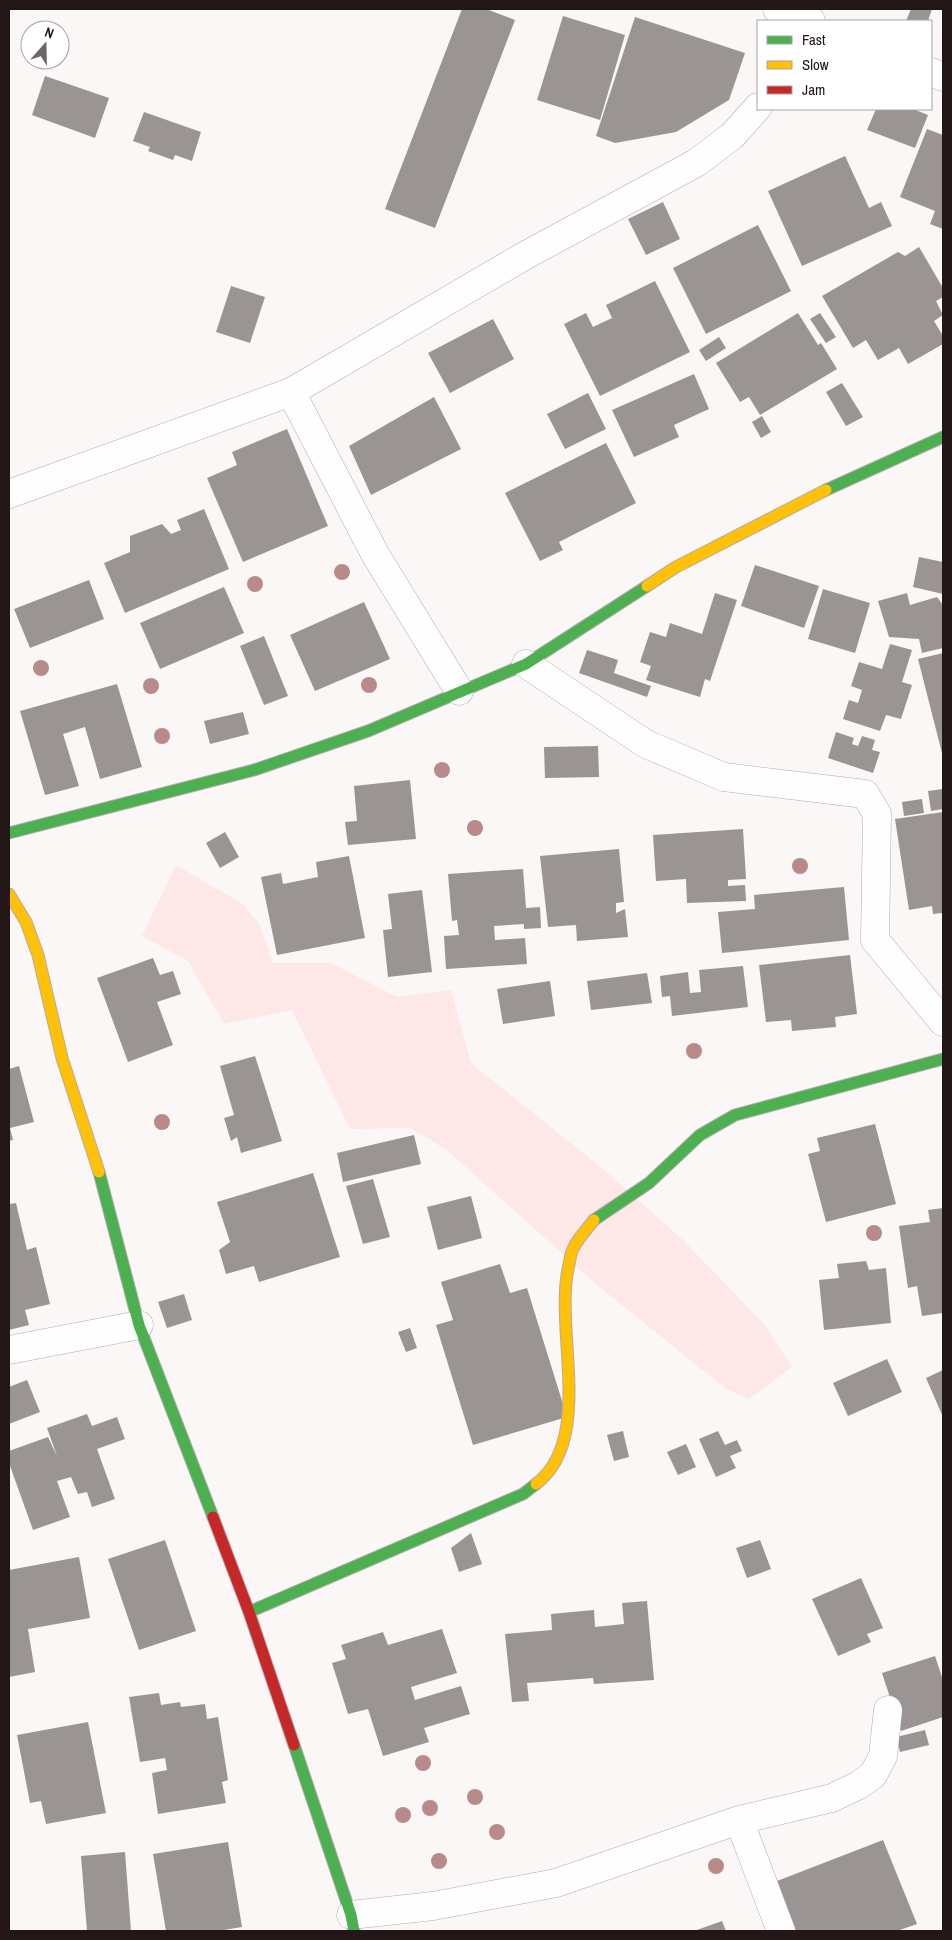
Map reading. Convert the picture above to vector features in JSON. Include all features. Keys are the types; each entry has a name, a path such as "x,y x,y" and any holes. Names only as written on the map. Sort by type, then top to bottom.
{"street":[{"path":"776,9 805,20"},
{"path":"9,494 291,392 526,255 696,162 732,136 757,108"},
{"path":"291,392 375,554 459,691"},
{"path":"9,833 254,770 368,731 526,664 676,567 826,490 943,438"},
{"path":"526,664 646,744 724,777 865,794 876,814 875,940 943,1022"},
{"path":"9,894 26,922 38,955 62,1058 100,1174 139,1325 249,1612 352,1923 556,1883 740,1820 832,1798 859,1785 873,1775 884,1756 888,1710"},
{"path":"249,1612 524,1494 548,1474 558,1458 569,1418 564,1290 573,1248 597,1216 649,1183 700,1135 735,1115 875,1079 943,1059"},
{"path":"9,1350 139,1325"},
{"path":"740,1820 781,1931"}],"shaded area":[{"path":"176,865 243,904 260,925 273,963 331,963 397,997 451,990 471,1063 602,1168 682,1239 764,1324 792,1367 749,1399 726,1389 597,1285 448,1151 411,1128 350,1129 292,1010 224,1024 188,961 142,936"}],"building":[{"path":"462,9 486,9 515,20 435,228 385,209"},
{"path":"911,9 932,9 928,20 906,20"},
{"path":"563,16 625,35 600,120 537,100"},
{"path":"635,17 745,53 729,100 676,132 615,143 596,136"},
{"path":"45,76 109,98 95,138 32,115"},
{"path":"876,110 916,110 928,115 915,148 867,130"},
{"path":"144,112 201,132 192,161 175,155 173,160 148,151 150,147 133,141"},
{"path":"927,129 943,135 943,229 930,224 935,211 900,197"},
{"path":"845,156 869,208 881,202 892,226 802,266 768,191"},
{"path":"663,202 680,239 646,255 628,219"},
{"path":"758,225 791,291 706,334 673,268"},
{"path":"919,247 943,288 943,297 936,301 943,315 934,321 943,336 943,344 908,364 899,348 878,360 866,340 853,348 822,296 898,252 905,256"},
{"path":"655,281 690,352 600,396 564,324 586,313 593,327 612,318 606,305"},
{"path":"231,286 265,297 250,343 216,332"},
{"path":"798,313 818,345 821,343 837,369 760,415 749,397 740,402 716,363"},
{"path":"820,313 836,337 826,343 810,319"},
{"path":"493,319 514,359 450,393 428,353"},
{"path":"719,337 726,348 706,361 699,350"},
{"path":"694,374 709,409 674,425 679,437 634,457 612,410"},
{"path":"842,383 863,417 846,426 826,392"},
{"path":"588,393 606,429 565,449 547,414"},
{"path":"434,397 461,449 371,495 349,446"},
{"path":"762,416 771,432 761,438 752,422"},
{"path":"287,429 328,526 243,562 207,478 237,465 232,452"},
{"path":"606,443 636,503 559,542 563,550 540,561 505,493"},
{"path":"204,509 229,569 125,613 104,563 130,552 130,536 162,524 171,534 181,530 177,520"},
{"path":"919,557 943,562 943,594 913,587"},
{"path":"755,565 819,586 804,628 741,606"},
{"path":"89,580 104,619 30,648 14,609"},
{"path":"224,587 244,633 160,669 140,623"},
{"path":"823,589 870,603 855,653 808,639"},
{"path":"715,593 737,600 710,681 705,679 700,697 646,680 651,666 640,662 650,632 666,637 670,623 702,634"},
{"path":"907,593 910,605 937,597 943,605 943,648 922,653 919,639 889,637 878,601"},
{"path":"364,602 390,659 315,691 290,635"},
{"path":"264,636 288,696 264,705 240,646"},
{"path":"890,644 912,650 902,682 912,685 901,719 886,715 880,731 843,719 849,700 858,703 862,690 851,686 859,662 882,669"},
{"path":"587,650 618,660 614,673 651,686 647,697 579,673"},
{"path":"943,653 943,757 918,659"},
{"path":"117,684 142,767 100,779 85,727 63,734 79,786 45,795 20,711"},
{"path":"243,712 249,734 210,744 204,721"},
{"path":"836,732 854,738 852,744 858,746 862,736 875,740 872,750 880,752 873,773 828,758"},
{"path":"598,746 599,777 545,778 544,747"},
{"path":"410,780 416,839 348,845 345,822 357,821 354,786"},
{"path":"943,789 943,809 931,811 928,791"},
{"path":"922,799 924,813 904,816 902,802"},
{"path":"943,812 943,913 933,914 932,906 909,910 895,819"},
{"path":"743,829 746,879 728,880 728,886 745,885 746,901 687,903 686,879 656,881 653,835"},
{"path":"225,832 239,857 220,868 206,843"},
{"path":"619,849 624,902 616,903 616,913 625,909 628,937 577,941 576,925 548,927 540,856"},
{"path":"349,856 365,938 277,955 261,877 281,873 283,884 318,877 316,862"},
{"path":"523,869 526,908 540,907 541,928 524,929 524,924 494,926 495,940 525,938 527,964 446,969 444,936 459,935 457,920 452,921 448,874"},
{"path":"844,887 849,940 722,953 718,912 755,909 754,895"},
{"path":"422,890 432,972 388,977 383,930 392,929 388,894"},
{"path":"850,955 857,1014 835,1017 836,1027 792,1031 791,1020 766,1022 759,965"},
{"path":"153,958 160,975 173,971 181,994 157,1002 173,1045 128,1062 97,978"},
{"path":"743,966 748,1007 672,1016 670,996 662,997 660,976 688,972 690,993 701,992 699,970"},
{"path":"647,973 652,1003 591,1010 587,981"},
{"path":"550,981 555,1016 503,1024 497,989"},
{"path":"255,1056 282,1141 241,1153 237,1137 231,1141 224,1118 234,1115 220,1066"},
{"path":"19,1066 34,1122 10,1128 13,1140 9,1141 9,1069"},
{"path":"875,1124 896,1204 826,1222 808,1154 820,1151 817,1138"},
{"path":"414,1135 421,1164 343,1182 337,1153"},
{"path":"313,1173 340,1257 259,1282 254,1266 226,1274 219,1250 230,1242 217,1202"},
{"path":"373,1179 390,1237 363,1244 346,1186"},
{"path":"471,1196 482,1238 438,1250 427,1207"},
{"path":"16,1203 27,1250 36,1247 50,1304 25,1310 29,1325 9,1330 9,1204"},
{"path":"943,1208 943,1313 922,1316 917,1286 908,1288 899,1226 930,1222 928,1210"},
{"path":"866,1261 869,1270 886,1268 891,1323 824,1330 819,1280 839,1278 837,1264"},
{"path":"500,1264 510,1293 527,1288 567,1417 473,1445 436,1325 453,1320 441,1282"},
{"path":"184,1294 192,1320 167,1328 158,1302"},
{"path":"410,1328 417,1348 406,1352 398,1332"},
{"path":"887,1359 902,1392 848,1416 833,1383"},
{"path":"943,1370 943,1417 926,1378"},
{"path":"27,1380 40,1412 9,1424 9,1387"},
{"path":"87,1414 92,1426 117,1417 125,1439 97,1449 115,1499 92,1507 87,1492 78,1494 71,1477 57,1481 70,1517 33,1530 9,1463 9,1451 48,1437 57,1456 47,1428"},
{"path":"623,1431 629,1457 614,1461 607,1435"},
{"path":"718,1431 725,1445 737,1440 742,1451 730,1456 736,1468 716,1477 699,1439"},
{"path":"686,1444 696,1467 678,1475 667,1452"},
{"path":"471,1533 482,1564 459,1572 451,1548"},
{"path":"165,1540 196,1631 139,1650 108,1559"},
{"path":"760,1540 771,1569 747,1578 736,1548"},
{"path":"79,1557 90,1618 28,1629 35,1672 9,1677 9,1570"},
{"path":"861,1578 883,1628 867,1634 871,1642 838,1656 812,1599"},
{"path":"647,1601 654,1680 594,1684 593,1678 527,1683 529,1701 512,1702 505,1634 552,1630 551,1614 594,1610 595,1627 624,1624 622,1603"},
{"path":"442,1629 457,1673 411,1687 415,1700 461,1686 470,1714 424,1728 429,1742 383,1756 368,1709 348,1714 332,1663 346,1659 341,1645 383,1632 388,1645"},
{"path":"935,1656 943,1680 943,1717 901,1731 882,1673"},
{"path":"159,1693 161,1705 180,1702 181,1707 205,1704 207,1719 218,1717 228,1780 222,1782 226,1803 158,1814 152,1773 167,1770 165,1758 140,1762 129,1697"},
{"path":"88,1722 106,1813 46,1824 41,1801 30,1803 17,1735"},
{"path":"925,1730 929,1745 900,1752 896,1737"},
{"path":"883,1840 917,1924 897,1931 796,1931 777,1881"},
{"path":"228,1842 242,1927 218,1931 166,1931 153,1854"},
{"path":"125,1852 131,1931 87,1931 81,1856"},
{"path":"722,1921 726,1931 694,1931"}],"traffic: fast":[{"path":"826,490 943,437"},
{"path":"9,833 254,770 368,731 526,664 647,586"},
{"path":"594,1220 649,1183 700,1135 735,1115 943,1059"},
{"path":"99,1172 139,1325 213,1517"},
{"path":"249,1612 523,1494 536,1484"},
{"path":"294,1745 351,1915 354,1931"}],"traffic: slow":[{"path":"647,586 676,567 826,490"},
{"path":"9,894 26,922 38,955 62,1058 99,1172"},
{"path":"536,1484 553,1465 564,1441 568,1413 569,1384 565,1295 568,1269 573,1249 594,1220"}],"traffic: jam":[{"path":"213,1517 249,1612 294,1745"}]}
